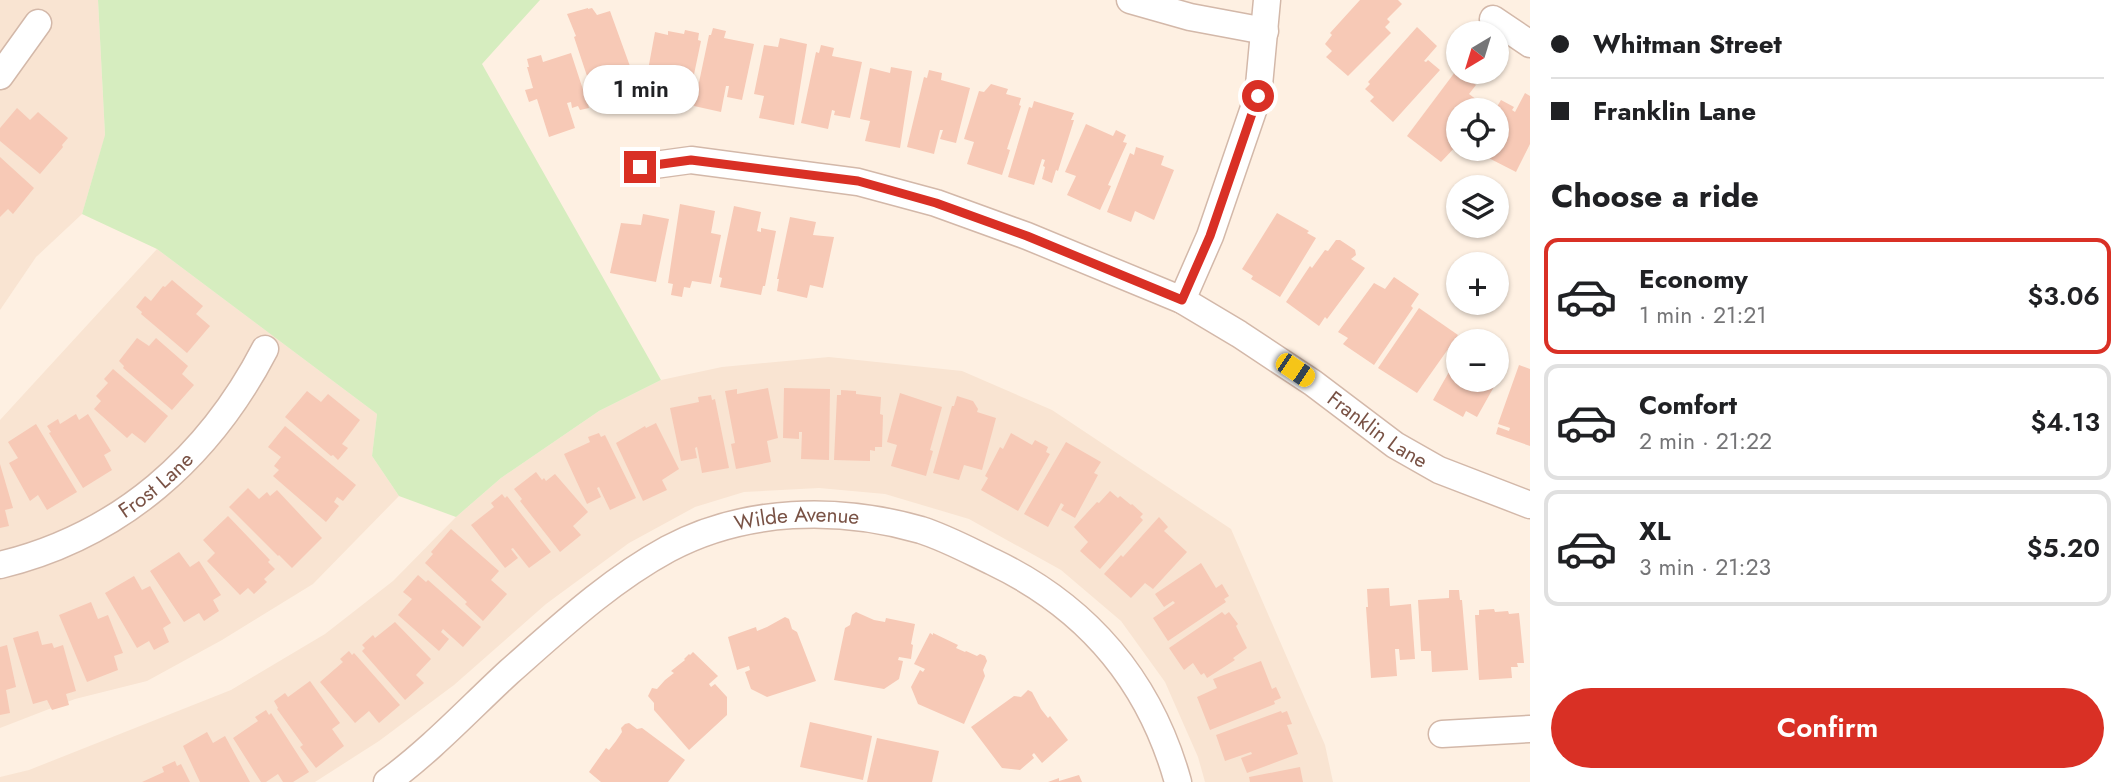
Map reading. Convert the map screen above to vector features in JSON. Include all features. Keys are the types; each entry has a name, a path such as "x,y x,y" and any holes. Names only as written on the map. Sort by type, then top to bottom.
{"street":[{"path":"1129,0 1190,17 1265,30"},
{"path":"1182,300 1210,236 1258,96 1267,0"},
{"path":"1493,19 1530,44"},
{"path":"0,76 38,23"},
{"name":"Franklin Lane","path":"640,167 691,160 858,181 936,203 1027,236 1182,300 1303,376 1395,445 1439,470 1530,505"},
{"name":"Frost Lane","path":"0,565 60,545 105,523 153,492 224,418 250,380 265,349"},
{"name":"Wilde Avenue","path":"387,782 462,719 507,674 569,619 634,570 669,549 704,533 739,522 772,516 803,515 885,522 922,531 1006,568 1045,592 1110,648 1135,682 1156,721 1178,782"},
{"path":"1442,734 1530,729"}],"shaded area":[{"path":"0,0 98,0 105,136 82,214 36,257 0,310"},
{"path":"157,249 377,414 372,456 399,496 313,584 222,640 147,681 75,699 0,728 0,420"},
{"path":"829,357 962,371 1052,410 1231,529 1325,745 1333,782 1205,782 1198,757 1165,682 1121,621 1061,570 969,519 885,494 819,488 744,492 695,507 629,543 546,604 454,685 379,741 315,782 0,782 0,777 29,770 231,690 325,634 393,581 456,517 501,478 599,411 661,380 722,367"}],"green space":[{"path":"98,0 540,0 482,64 661,380 599,411 501,478 456,517 399,496 372,456 377,414 157,249 82,214 105,135"}],"building":[{"path":"1360,0 1398,0 1402,4 1387,19 1390,22 1385,27 1391,33 1348,76 1326,57 1332,51 1325,44 1332,35 1330,33"},
{"path":"592,8 597,15 610,11 631,69 621,72 628,94 594,105 574,37 576,36 567,14"},
{"path":"1417,27 1437,46 1424,61 1428,60 1440,70 1393,122 1370,101 1374,97 1365,89 1370,84 1368,82"},
{"path":"713,28 726,31 724,38 754,44 742,100 727,97 729,86 726,86 721,112 694,106 709,35"},
{"path":"685,30 699,33 698,40 701,41 688,103 662,98 664,86 646,81 655,32 684,34"},
{"path":"780,38 807,44 794,125 759,118 764,96 754,94 764,45 778,47"},
{"path":"821,45 834,48 832,56 862,62 850,118 834,115 835,111 832,110 828,129 801,123 816,52 819,53"},
{"path":"571,53 589,108 580,110 578,106 572,108 571,102 567,103 575,128 549,137 537,99 529,102 525,90 533,88 527,59 541,55 543,62"},
{"path":"891,67 912,71 900,148 865,141 870,121 860,119 870,68 890,73"},
{"path":"929,70 942,73 941,80 970,88 956,143 940,139 943,130 940,130 934,154 907,147 924,77 927,78"},
{"path":"991,84 1008,89 1006,94 1021,98 1002,175 967,164 974,142 964,139 979,91 984,92"},
{"path":"1446,84 1476,85 1469,94 1474,98 1446,98 1446,157 1441,162 1407,136"},
{"path":"1525,93 1530,96 1530,144 1516,172 1495,161 1509,161 1509,104 1514,107 1512,110 1515,112"},
{"path":"1034,101 1074,113 1071,120 1074,120 1052,183 1042,179 1045,160 1042,159 1034,185 1008,177 1029,107 1032,108"},
{"path":"17,108 30,120 38,112 68,138 40,174 0,141 0,128"},
{"path":"1086,124 1113,136 1116,130 1126,135 1123,142 1127,143 1100,210 1067,195 1076,176 1065,172"},
{"path":"1136,147 1164,156 1161,165 1174,170 1154,220 1135,211 1131,222 1107,212 1130,153 1134,155"},
{"path":"0,157 34,188 13,214 8,209 0,217"},
{"path":"680,204 715,211 711,233 721,235 711,284 692,281 690,288 684,287 682,297 671,295 673,284 668,283"},
{"path":"734,206 761,212 757,231 761,232 761,228 776,231 761,295 720,287 722,278 719,277"},
{"path":"1277,213 1309,231 1307,233 1316,238 1280,297 1251,279 1253,276 1242,269"},
{"path":"643,214 669,219 656,282 610,273 621,223 641,225"},
{"path":"790,217 816,222 813,235 834,237 823,288 810,285 807,298 777,291"},
{"path":"1336,240 1355,250 1356,255 1351,259 1365,268 1319,326 1286,302 1310,266 1312,268"},
{"path":"1394,277 1419,294 1411,306 1413,308 1374,365 1343,344 1348,338 1338,332 1374,283 1385,289"},
{"path":"172,280 203,306 196,314 210,326 187,353 136,307 145,296 151,301 163,286"},
{"path":"1419,308 1449,329 1446,329 1446,352 1417,393 1378,368"},
{"path":"137,338 149,346 156,338 188,366 182,374 194,385 172,410 123,368 119,361"},
{"path":"1519,365 1530,369 1530,446 1496,434 1498,427 1509,431 1510,428 1498,424"},
{"path":"113,369 168,416 145,443 132,433 127,438 94,409 101,401 96,396 108,383 104,379"},
{"path":"1446,377 1446,392 1491,392 1477,417 1466,411 1463,417 1433,400"},
{"path":"768,388 778,438 767,441 771,462 736,469 731,444 735,443 725,391 737,389 737,394"},
{"path":"784,388 830,389 829,460 801,459 802,432 799,432 799,439 783,438"},
{"path":"841,390 881,397 882,447 875,447 875,451 870,450 870,461 834,460 837,395 841,395"},
{"path":"307,391 321,402 328,394 360,420 342,444 348,448 338,460 285,417"},
{"path":"900,393 942,407 926,476 891,466 897,445 887,442"},
{"path":"711,395 712,400 715,399 729,468 702,473 697,447 697,458 681,461 670,408 699,402 698,397"},
{"path":"957,396 973,401 977,412 996,418 982,470 964,465 959,480 933,473"},
{"path":"76,414 79,420 88,414 111,451 104,455 112,470 83,488 47,426 58,419 60,424"},
{"path":"656,423 679,469 662,480 667,490 643,501 616,443 645,426 646,428"},
{"path":"36,424 77,492 47,510 38,495 30,501 9,463 18,458 8,442"},
{"path":"285,426 356,485 343,501 337,497 334,502 339,506 326,522 273,476 279,470 274,466 281,457 268,447"},
{"path":"599,433 601,437 605,435 636,498 610,510 599,487 597,488 601,497 587,504 564,454 590,442 588,437"},
{"path":"1011,433 1032,445 1035,440 1048,447 1046,452 1050,454 1018,511 981,490 1000,447 1003,449"},
{"path":"1066,442 1101,462 1094,473 1098,475 1075,518 1061,510 1064,505 1061,503 1048,527 1024,514"},
{"path":"0,464 13,508 5,510 9,526 0,528"},
{"path":"536,472 546,481 555,474 588,512 573,526 581,535 560,552 520,501 522,499 514,489"},
{"path":"248,488 259,499 267,492 270,496 277,490 322,538 292,568 229,507"},
{"path":"1110,491 1132,504 1143,514 1140,517 1143,520 1100,569 1080,551 1088,542 1074,527"},
{"path":"502,494 505,498 507,496 551,552 529,568 513,548 511,549 518,558 505,568 471,525 494,507 491,503"},
{"path":"228,516 270,560 268,562 275,569 264,579 267,582 254,594 248,588 240,595 207,561 215,553 203,540"},
{"path":"1159,517 1168,527 1164,531 1187,552 1153,589 1145,583 1131,598 1104,574"},
{"path":"451,529 499,571 491,580 507,594 483,621 465,604 467,602 425,563"},
{"path":"179,552 190,567 199,561 221,595 213,600 219,611 204,621 199,613 184,622 150,571"},
{"path":"1201,563 1216,588 1222,584 1229,596 1224,599 1226,602 1168,641 1153,618 1175,603 1173,601 1164,607 1155,594"},
{"path":"418,575 426,582 428,580 481,627 463,647 443,629 441,632 449,639 439,651 398,615 412,599 403,592"},
{"path":"134,576 142,590 150,586 171,623 163,628 169,642 154,650 149,641 137,648 105,593"},
{"path":"1389,588 1390,606 1411,604 1415,659 1400,660 1399,649 1395,649 1397,676 1371,678 1367,589"},
{"path":"1449,590 1459,590 1462,600 1468,670 1432,672 1431,651 1421,651 1418,600 1449,598"},
{"path":"91,602 98,619 108,615 123,653 114,656 118,670 87,682 59,615"},
{"path":"1494,609 1495,612 1519,613 1524,663 1511,667 1512,678 1479,680 1475,615 1479,615 1479,610"},
{"path":"856,612 874,620 885,622 886,618 915,624 911,659 899,657 898,660 903,661 899,679 884,689 834,680 845,628 850,625 852,615"},
{"path":"1222,612 1225,615 1229,612 1238,624 1236,626 1247,648 1233,658 1235,660 1207,678 1204,673 1201,675 1193,663 1184,670 1169,648"},
{"path":"785,617 797,632 816,681 767,697 751,689 745,672 750,670 749,666 737,670 728,637 756,627 757,631"},
{"path":"395,622 431,659 416,675 424,683 405,700 362,651 365,648 362,645 373,635 375,638"},
{"path":"38,631 42,645 52,643 54,648 63,645 76,691 66,694 69,705 52,710 47,700 33,704 13,638"},
{"path":"930,633 958,645 956,648 965,652 985,656 987,661 983,670 985,676 964,724 918,704 911,687 920,670 923,672 925,669 914,664"},
{"path":"7,645 16,687 6,690 10,713 0,715 0,647"},
{"path":"349,651 352,655 354,653 400,705 379,723 369,711 355,723 320,682 343,662 340,659"},
{"path":"693,652 718,676 709,684 711,687 715,684 727,697 727,715 689,750 654,710 654,703 648,696 652,688 657,689 674,673 671,671"},
{"path":"1261,661 1272,689 1276,687 1281,698 1274,701 1275,704 1210,730 1197,697 1217,688 1213,679"},
{"path":"310,681 340,723 332,729 344,746 316,768 300,747 303,745 274,701 285,693 288,697"},
{"path":"1028,690 1068,740 1042,763 1034,753 1034,758 1020,770 1002,768 971,727 1014,696 1021,697"},
{"path":"266,710 269,715 271,713 309,772 293,782 283,782 278,774 266,782 261,782 233,738 258,721 255,717"},
{"path":"1287,711 1292,724 1287,725 1298,754 1247,773 1241,758 1252,754 1251,752 1225,761 1216,735"},
{"path":"810,722 872,736 863,780 800,767"},
{"path":"629,723 637,729 642,728 685,760 668,782 601,782 589,772 606,748 609,750 616,741 622,732 621,728"},
{"path":"207,732 213,743 225,736 250,782 200,782 183,746"},
{"path":"877,738 939,751 932,782 867,782"},
{"path":"175,761 177,766 181,764 190,782 142,782 164,772 162,767"},
{"path":"1300,767 1303,782 1250,782 1249,777"},
{"path":"1079,775 1082,782 1048,782 1059,778 1059,781"}],"route":[{"path":"640,167 691,160 858,181 936,203 1027,236 1182,300 1210,236 1258,96"}]}
